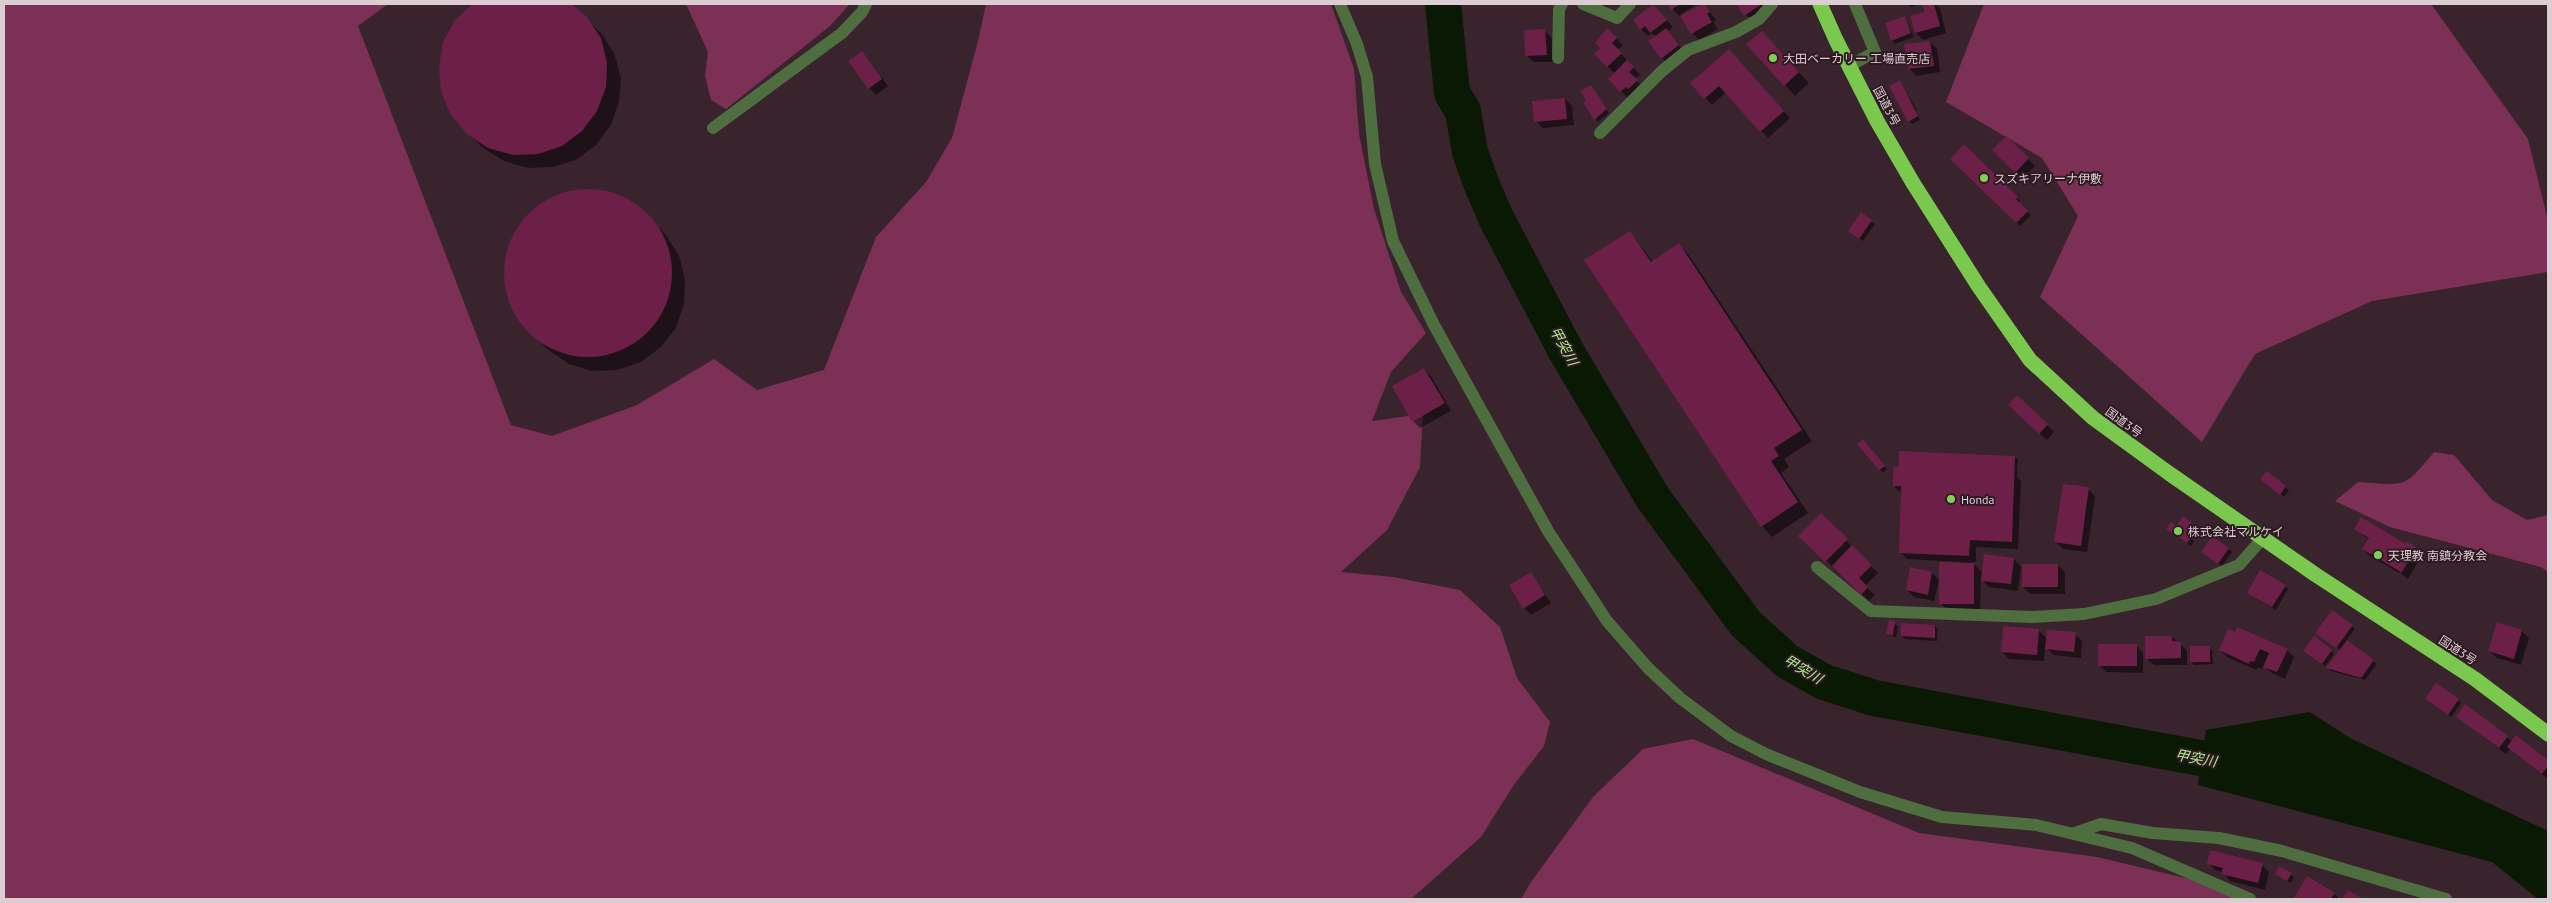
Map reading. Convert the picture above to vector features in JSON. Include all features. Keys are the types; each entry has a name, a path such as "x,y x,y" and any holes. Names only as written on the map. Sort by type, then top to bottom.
{"highway":[{"name":"国道3号","path":"1820,4 1849,66 1913,183 1984,295 2030,360 2093,418 2262,538 2475,679 2548,734"}],"street":[{"path":"712,128 842,33 862,12 866,4"},
{"path":"1340,4 1357,44 1367,77 1375,164 1393,241 1434,325 1548,531 1607,621 1648,668 1680,698 1731,736 1766,754 1860,792 1942,817 2036,825 2075,832 2132,848 2250,899"},
{"path":"1558,58 1559,9 1562,4"},
{"path":"1583,4 1617,18 1630,4"},
{"path":"1600,132 1662,71 1688,50 1736,32 1759,19 1772,4"},
{"path":"1849,66 1875,52 1855,4"},
{"path":"1817,567 1870,611 2041,616 2084,614 2156,599 2239,565 2262,538"},
{"path":"2075,832 2101,824 2153,833 2219,838 2282,852 2446,899"}],"shaded area":[{"path":"4,4 388,4 358,26 511,425 552,436 637,405 714,359 757,390 824,370 876,237 926,182 952,138 986,4 1331,4 1354,69 1359,134 1374,209 1401,292 1426,333 1391,372 1372,421 1423,414 1420,467 1387,530 1341,572 1393,577 1460,590 1500,627 1517,678 1550,722 1544,746 1513,786 1481,837 1411,899 4,899"},
{"path":"686,4 850,4 830,26 726,109 711,100 705,76 708,52"},
{"path":"1984,4 2431,4 2528,139 2548,221 2548,272 2372,301 2255,354 2202,442 2040,297 2078,216 2042,158 1946,102"},
{"path":"2434,452 2454,455 2492,500 2527,520 2548,515 2548,572 2541,567 2390,527 2335,501 2358,482 2395,484 2409,479"},
{"path":"2310,712 2350,738 2548,831 2548,899 2538,899 2492,862 2198,785 2206,730"},
{"path":"1693,739 1919,833 2097,857 2185,878 2256,899 1521,899 1531,882 1593,797 1643,749"}],"building":[{"path":"472,4 572,4 587,17 601,38 607,63 606,87 597,111 582,131 562,146 538,154 513,155 488,148 467,134 451,115 441,92 439,67 443,42 455,20"},
{"path":"1653,4 1667,20 1650,33 1645,26 1640,30 1633,20"},
{"path":"1667,4 1680,4 1671,10"},
{"path":"1705,4 1710,12 1707,14 1712,22 1691,34 1680,16"},
{"path":"1736,4 1762,4 1744,16"},
{"path":"1922,4 1934,4 1940,26 1915,33 1910,16 1925,12"},
{"path":"1905,16 1911,33 1891,41 1885,23"},
{"path":"1607,28 1617,38 1612,43 1622,53 1607,67 1594,54 1600,48 1595,43"},
{"path":"1666,28 1679,45 1661,59 1648,41"},
{"path":"1545,29 1547,55 1525,56 1524,30"},
{"name":"大田ベーカリー 工場直売店","path":"1762,31 1799,72 1784,86 1746,44"},
{"path":"1930,41 1934,66 1908,69 1904,44"},
{"path":"1729,49 1784,111 1760,132 1719,86 1704,99 1690,83"},
{"path":"862,51 882,79 868,89 848,61"},
{"path":"1627,60 1634,67 1629,72 1638,80 1628,89 1626,87 1620,92 1608,79"},
{"path":"1900,80 1918,116 1908,122 1889,86"},
{"path":"1591,85 1607,109 1594,120 1583,102 1586,100 1580,91"},
{"path":"1565,98 1567,119 1534,122 1532,101"},
{"path":"2006,136 2029,158 2015,173 1992,150"},
{"name":"スズキアリーナ伊敷","path":"1964,144 2018,197 2016,199 2028,211 2016,223 1950,159"},
{"path":"588,189 612,193 627,199 641,208 653,220 662,234 668,249 672,273 668,297 662,312 653,326 641,338 627,347 612,353 588,357 564,353 549,347 535,338 523,326 514,312 508,297 504,273 508,249 514,234 523,220 535,208 549,199 564,193"},
{"path":"1861,212 1872,220 1859,239 1848,231"},
{"path":"1630,231 1651,262 1679,243 1802,430 1774,448 1779,456 1771,461 1798,502 1761,527 1584,260"},
{"path":"1424,368 1445,403 1412,422 1392,386"},
{"path":"2017,395 2048,424 2039,434 2008,405"},
{"path":"1863,439 1885,466 1879,470 1857,444"},
{"path":"1899,451 2015,456 2012,542 1970,540 1969,556 1899,553 1901,486 1893,486 1893,467 1899,467"},
{"path":"2267,471 2286,486 2280,495 2260,479"},
{"path":"2063,484 2089,487 2081,546 2054,542"},
{"path":"1821,513 1848,539 1825,562 1798,536"},
{"name":"株式会社マルケイ","path":"2183,516 2192,523 2186,533 2192,537 2187,543 2166,529 2171,522 2176,526"},
{"path":"2361,517 2406,544 2407,542 2416,547 2401,572 2362,549 2369,538 2354,529"},
{"path":"2212,536 2229,548 2218,564 2201,552"},
{"path":"1852,545 1872,565 1859,578 1868,587 1861,595 1832,566"},
{"path":"1984,554 2014,558 2011,584 1981,581"},
{"path":"1939,562 1974,563 1974,604 1939,604"},
{"path":"2022,564 2058,564 2058,587 2022,587"},
{"path":"1910,567 1932,572 1928,595 1906,590"},
{"path":"2260,570 2286,585 2272,607 2247,593"},
{"path":"1531,572 1545,595 1523,609 1509,585"},
{"path":"2332,610 2353,625 2336,648 2315,633"},
{"path":"1889,620 1895,621 1893,635 1886,634"},
{"path":"2497,622 2522,630 2514,659 2488,651"},
{"path":"1901,623 1935,625 1935,638 1901,636"},
{"path":"2003,626 2039,629 2037,655 2001,652"},
{"path":"2237,627 2288,649 2277,672 2263,667 2269,653 2260,649 2254,662 2250,661 2249,664 2219,650 2228,629 2235,632"},
{"path":"2047,630 2076,632 2074,652 2045,649"},
{"path":"2145,636 2172,636 2172,641 2181,642 2181,658 2145,659"},
{"path":"2314,636 2332,650 2322,664 2303,651"},
{"path":"2347,640 2374,660 2361,678 2326,668"},
{"path":"2098,644 2137,644 2137,666 2098,666"},
{"path":"2190,646 2210,646 2210,662 2190,662"},
{"path":"2436,683 2459,699 2448,715 2425,699"},
{"path":"2465,704 2508,736 2499,748 2456,717"},
{"path":"2516,735 2548,760 2548,766 2542,774 2507,747"},
{"path":"2210,850 2263,863 2258,883 2221,874 2223,868 2207,864"},
{"path":"2279,866 2292,873 2287,881 2275,874"},
{"path":"2307,876 2335,893 2331,899 2294,898"},
{"path":"2348,890 2363,899 2342,899"}],"waterway":[{"name":"甲突川","path":"1443,4 1452,93 1463,111 1470,152 1496,218 1566,351 1653,498 1746,624 1787,661 1824,682 1874,698 2249,767"}],"place":[{"name":"大田ベーカリー 工場直売店","path":"1773,58"},
{"name":"スズキアリーナ伊敷","path":"1984,178"},
{"name":"Honda","path":"1951,499"},
{"name":"株式会社マルケイ","path":"2178,531"},
{"name":"天理教 南鎮分教会","path":"2378,555"}]}
